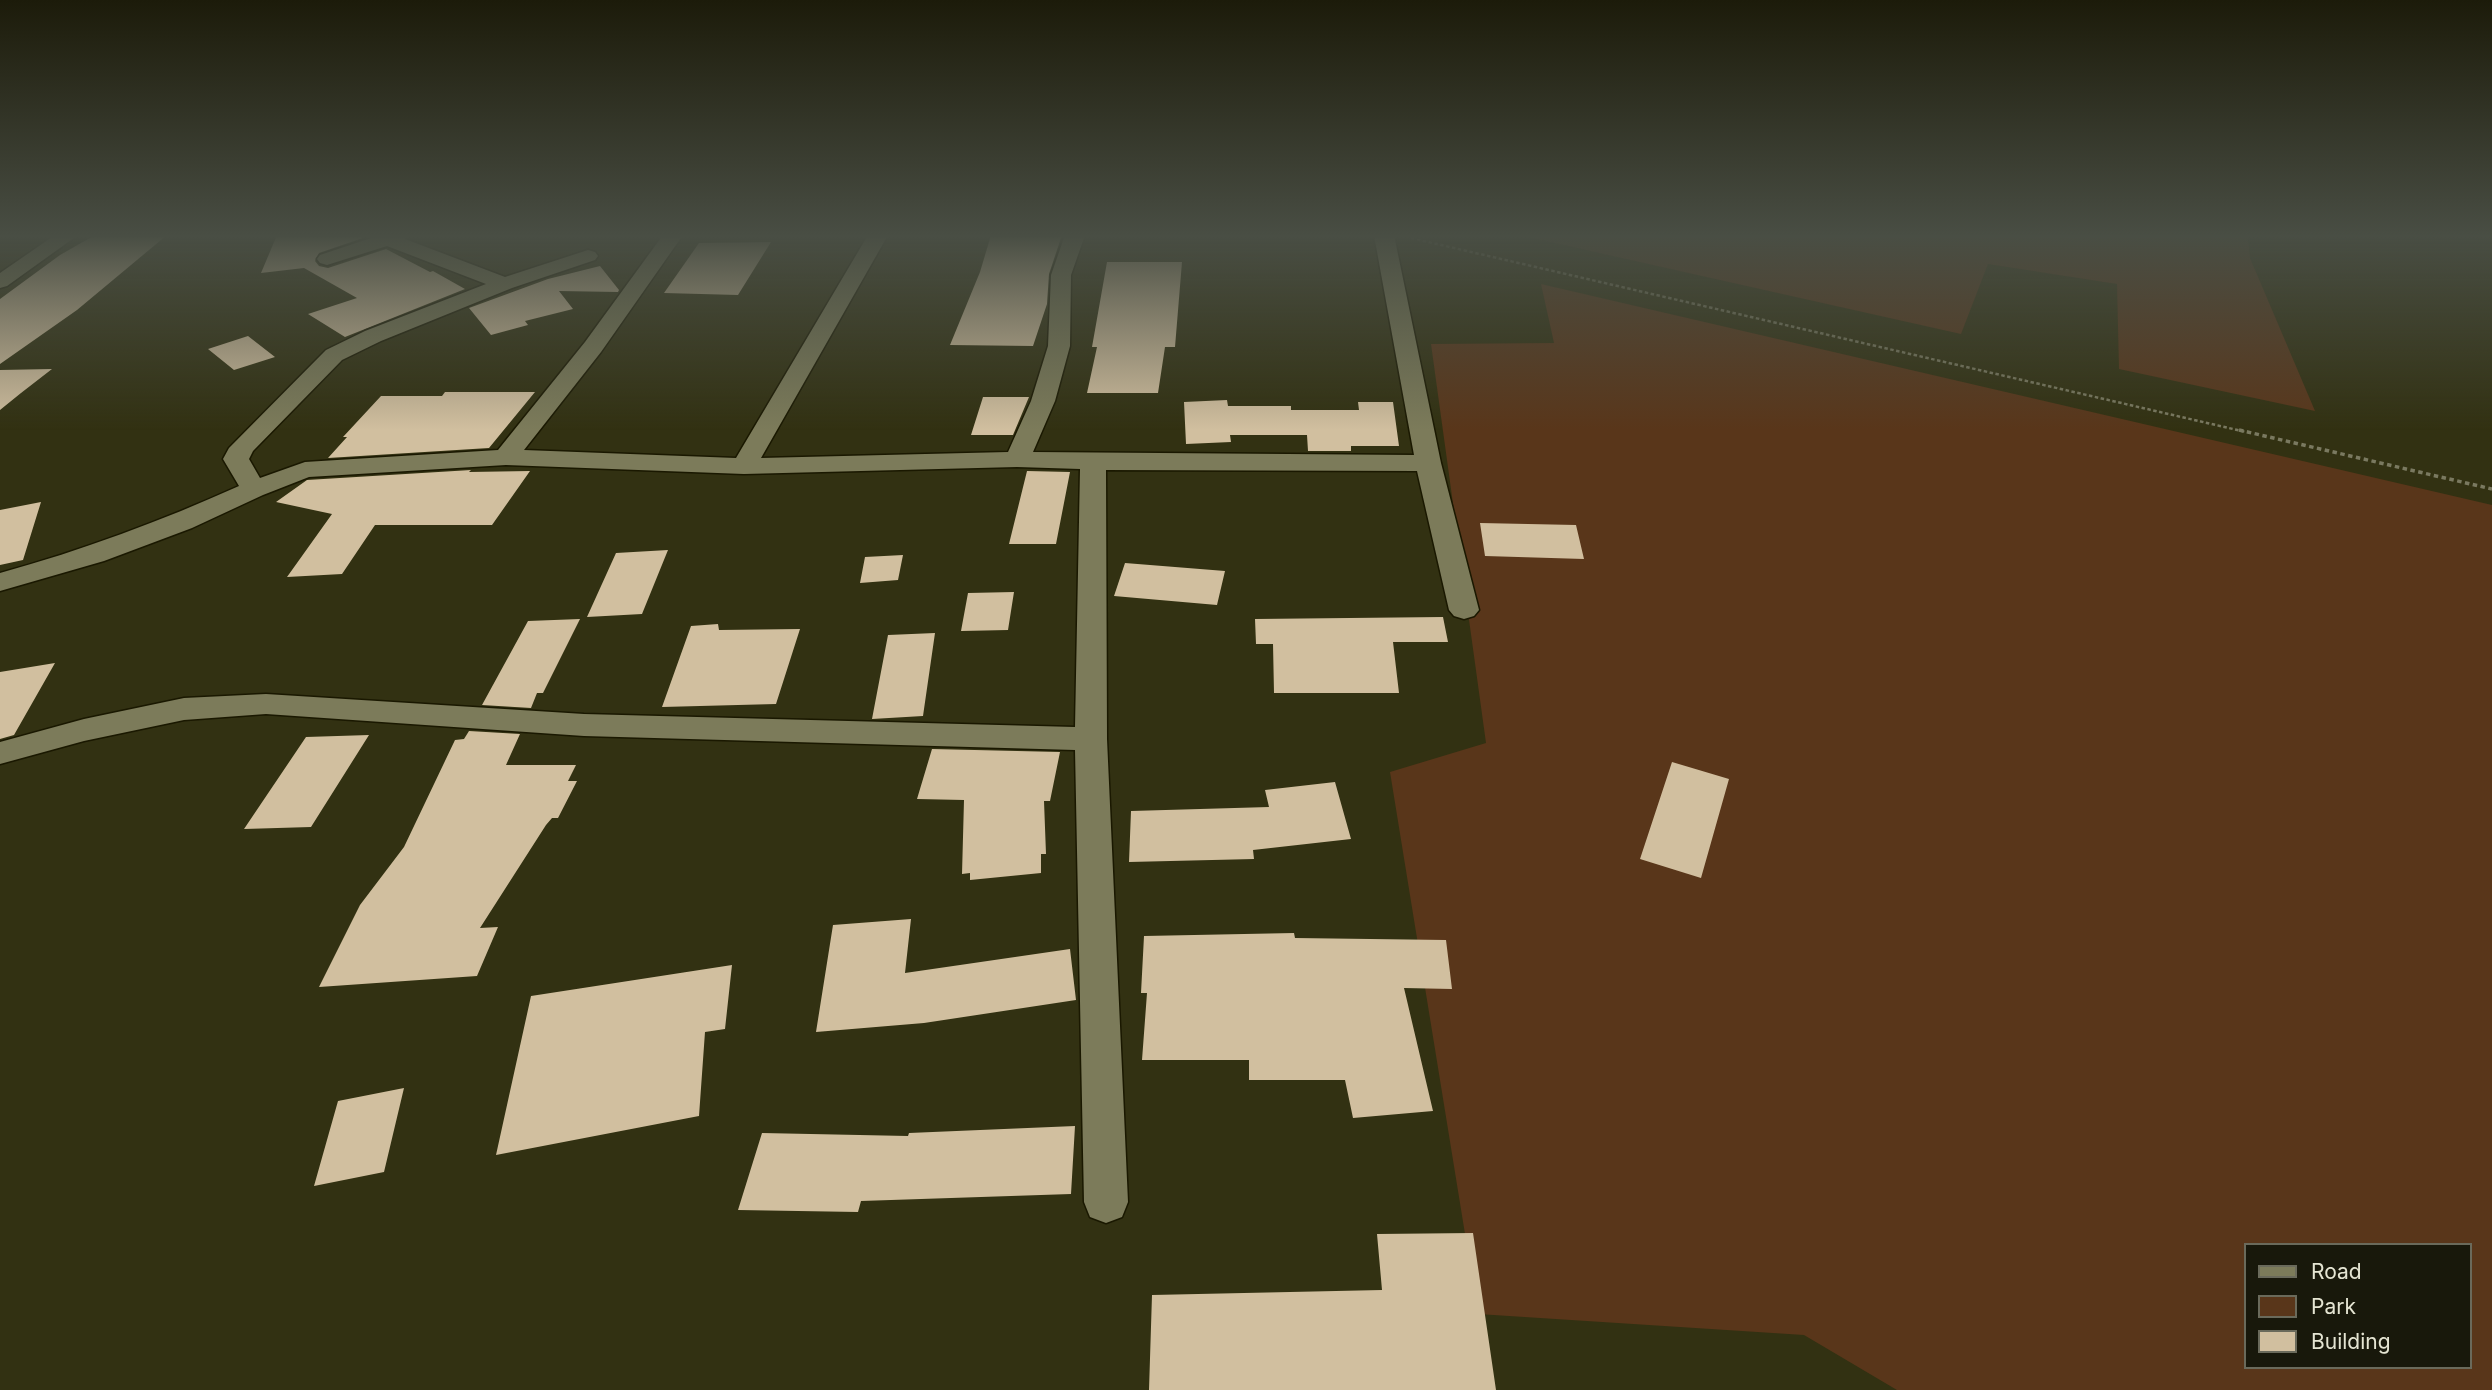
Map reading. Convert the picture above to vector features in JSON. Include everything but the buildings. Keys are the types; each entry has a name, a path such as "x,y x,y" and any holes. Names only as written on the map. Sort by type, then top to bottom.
{"street":[{"path":"254,489 236,459 242,448 334,355 373,336 465,300"},
{"path":"506,457 627,300"},
{"path":"744,466 840,300"},
{"path":"1017,459 1043,401 1059,346 1060,300"},
{"path":"1397,300 1428,463 1464,610"},
{"path":"0,582 94,555 182,522 254,489 304,470 506,457 744,466 1017,459 1093,462 1428,463"},
{"path":"1093,462 1091,738 1106,1202"},
{"path":"0,753 84,730 184,709 266,704 584,725 1091,738"}],"path":[{"path":"1677,300 2492,489"}],"green space":[{"path":"1544,300 1609,300 2492,505 2492,1390 1897,1390 1804,1335 1478,1314 1390,772 1486,743 1431,344 1554,343"},
{"path":"1809,300 1974,300 1961,334"},
{"path":"2117,300 2268,300 2315,411 2119,369"}]}
